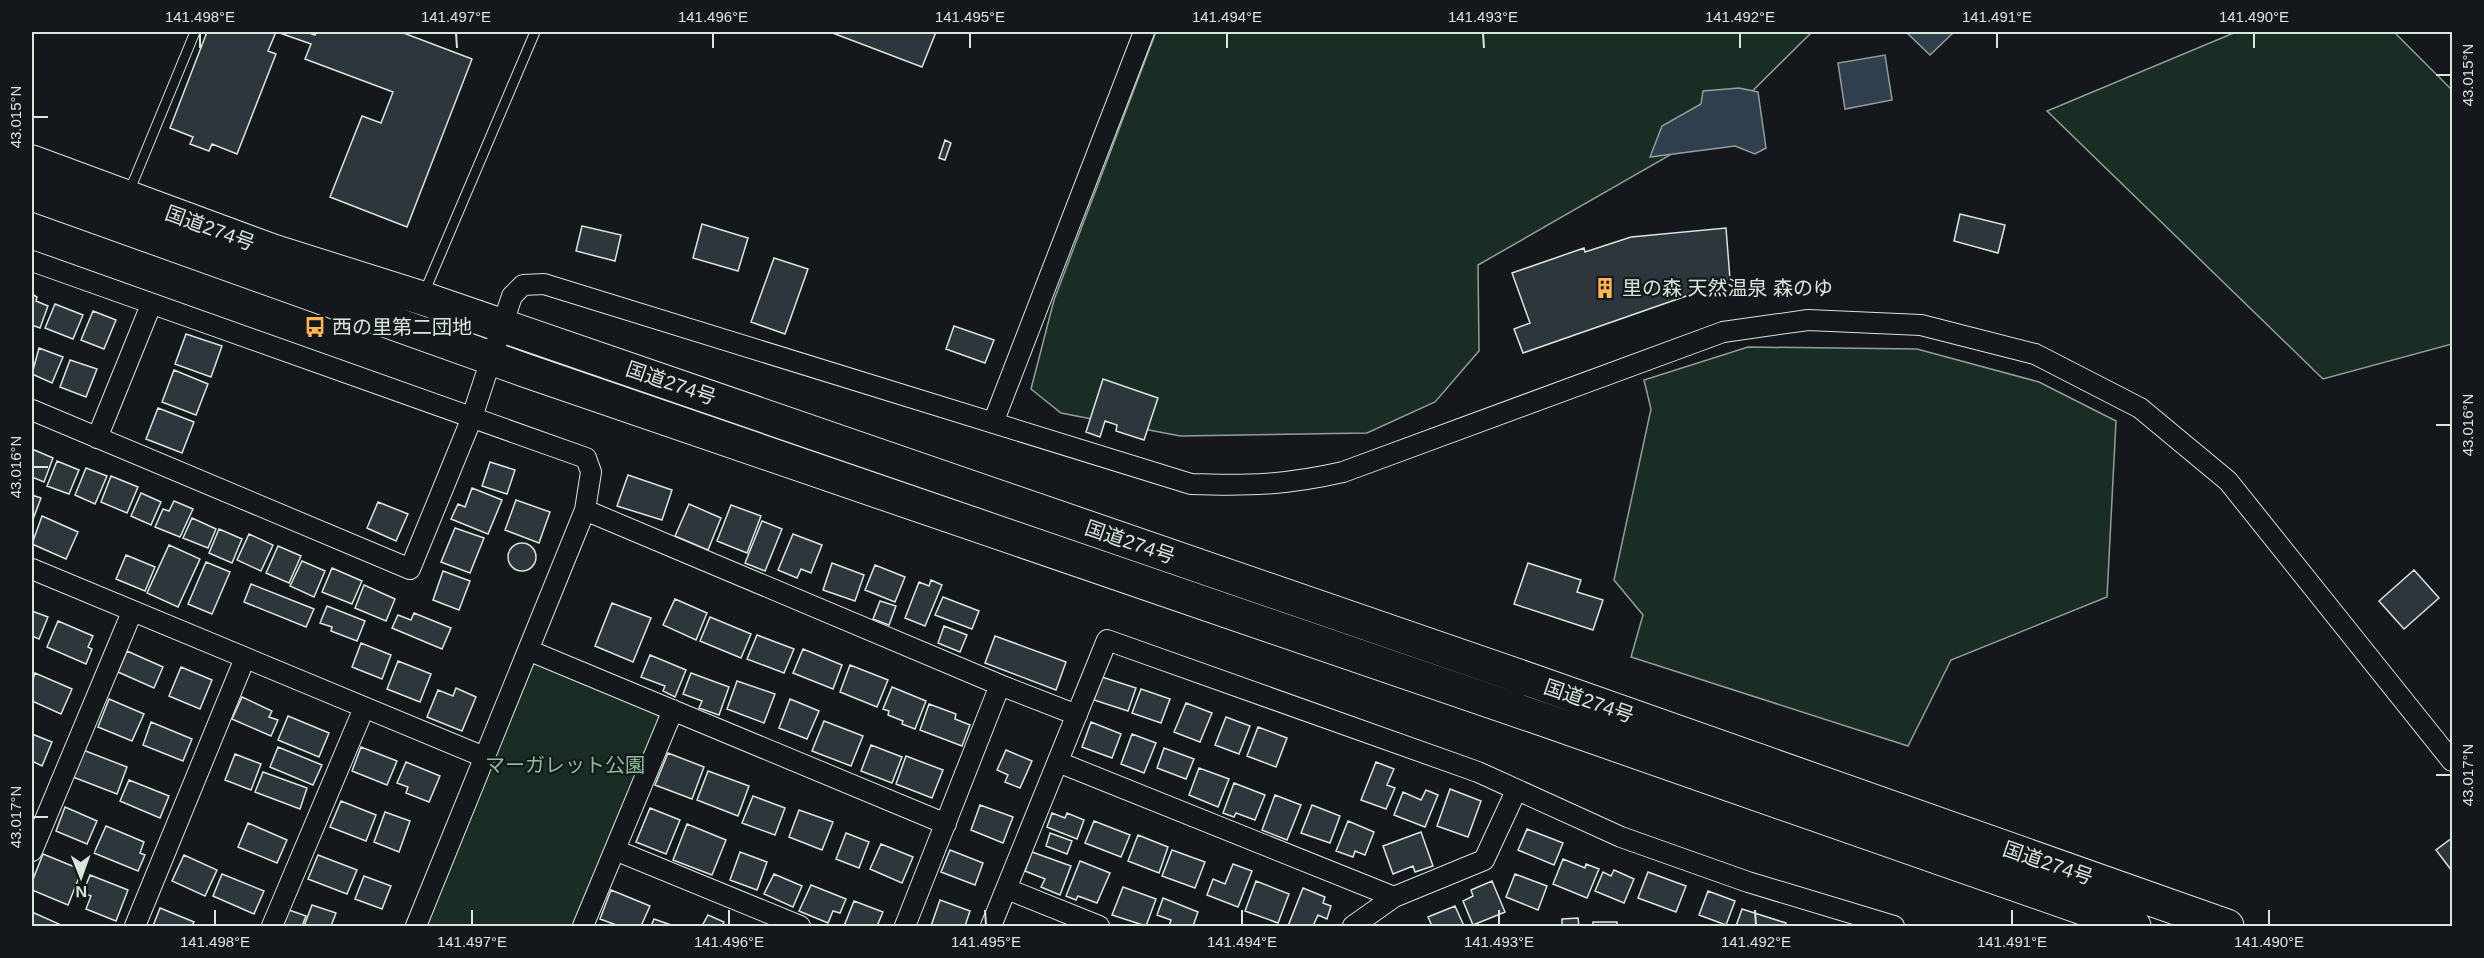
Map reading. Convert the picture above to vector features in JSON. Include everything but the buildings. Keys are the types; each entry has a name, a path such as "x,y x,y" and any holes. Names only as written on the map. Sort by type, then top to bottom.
{"highway":[{"name":"国道274号","path":"32,162 122,212 493,359 1531,715 2134,927"},
{"name":"国道274号","path":"32,194 122,212 273,251 422,298 1550,687 2227,927"}],"street":[{"path":"993,423 1144,32"},
{"path":"32,261 471,420 586,458 591,472 585,510 416,927"},
{"path":"32,410 410,569 471,420 512,296 523,285 544,284 1191,484 1259,486 1302,481 1343,472 1723,332 1808,320 1921,325 2035,354 2140,408 2228,481 2452,761"},
{"path":"97,438 151,305"},
{"path":"585,510 1000,685 1077,715"},
{"path":"32,569 484,757"},
{"path":"32,851 132,612"},
{"path":"991,927 1107,640 1478,772 1622,837 1748,882 1894,927"},
{"path":"528,650 946,824"},
{"path":"135,927 245,658"},
{"path":"905,927 1000,685"},
{"path":"272,927 364,708"},
{"path":"583,927 673,710"},
{"path":"1058,762 1394,897"},
{"path":"1353,927 1394,897 1484,860 1516,791"},
{"path":"615,850 800,927"},
{"path":"1007,890 1099,927"}],"lane":[{"path":"122,212 195,32"},
{"path":"422,298 535,32"}],"green space":[{"path":"1156,32 1812,32 1712,131 1478,265 1479,351 1435,402 1367,433 1180,436 1061,413 1031,389 1054,300"},
{"path":"2236,32 2394,32 2452,90 2452,344 2323,379 2047,111"},
{"path":"1748,347 1917,349 2039,382 2116,421 2107,597 1951,660 1908,746 1631,657 1643,615 1614,580 1651,409 1644,380"},
{"name":"マーガレット公園","path":"528,650 673,710 583,926 416,926"}],"water":[{"path":"1906,32 1954,32 1930,55"},
{"path":"1885,55 1892,100 1845,109 1838,63"},
{"path":"1739,88 1758,92 1766,148 1755,154 1735,146 1650,157 1662,126 1701,104 1703,91"}],"place":[{"name":"里の森 天然温泉 森のゆ","path":"1605,288"},
{"name":"西の里第二団地","path":"315,327"}]}
